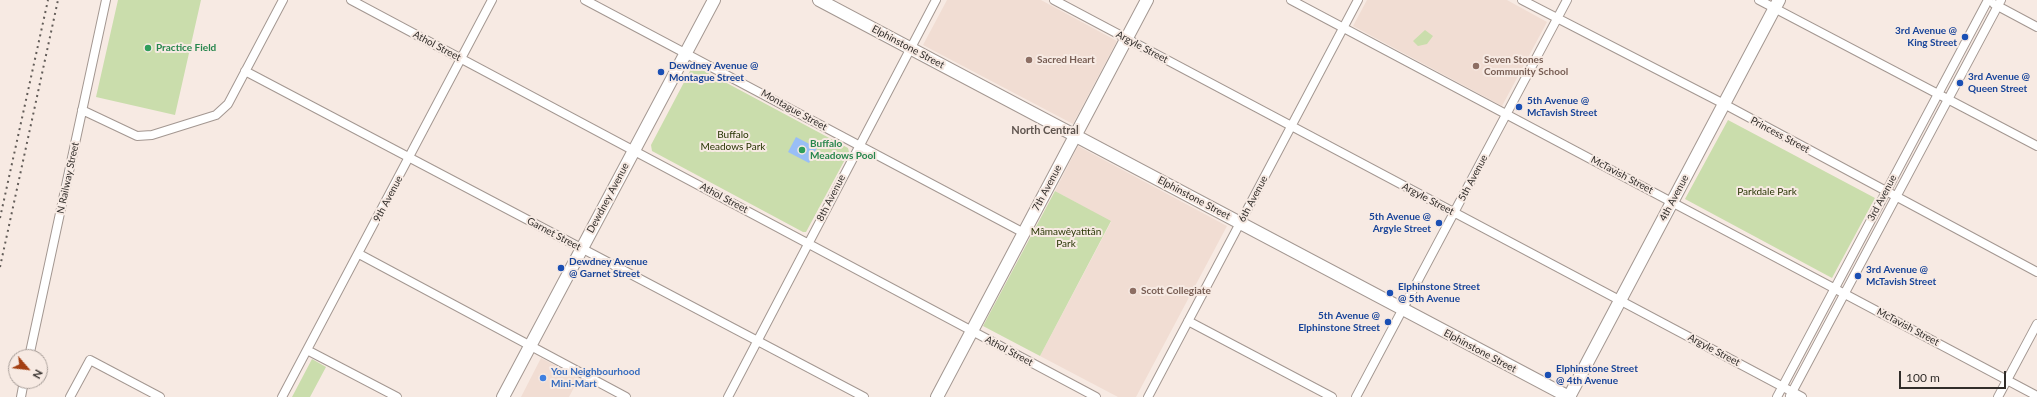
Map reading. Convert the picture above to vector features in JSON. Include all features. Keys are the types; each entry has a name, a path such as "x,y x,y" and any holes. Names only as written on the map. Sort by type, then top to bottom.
{"street":[{"name":"N Railway Street","path":"31,349 106,0"},
{"path":"82,110 137,136 152,134 216,115 228,104 283,0"},
{"name":"Athol Street","path":"351,0 1096,397"},
{"name":"9th Avenue","path":"282,397 359,254 492,0"},
{"name":"Montague Street","path":"585,0 1024,233"},
{"name":"Dewdney Avenue","path":"503,397 685,52 714,0"},
{"name":"Elphinstone Street","path":"819,0 1076,134 1240,223 1569,397"},
{"name":"8th Avenue","path":"728,397 858,146 936,0"},
{"name":"Argyle Street","path":"1054,0 1620,300 1782,387 1791,395 1802,397"},
{"name":"7th Avenue","path":"937,397 1147,0"},
{"name":"McTavish Street","path":"1291,0 2037,396"},
{"name":"6th Avenue","path":"1148,397 1358,0"},
{"name":"Princess Street","path":"1522,0 1724,104 2037,272"},
{"name":"5th Avenue","path":"1356,397 1567,0"},
{"path":"1759,0 1777,4 1948,100 2037,146"},
{"path":"1987,0 1999,3 2037,27"},
{"name":"3rd Avenue","path":"1777,397 1987,0"},
{"name":"3rd Avenue","path":"1791,395 1999,3"},
{"name":"4th Avenue","path":"1569,397 1777,4"},
{"name":"Garnet Street","path":"245,71 864,397"},
{"path":"359,254 626,397"},
{"path":"1188,321 1332,397"},
{"path":"1998,397 2037,324"},
{"path":"307,350 397,397"},
{"path":"70,397 90,360 160,397"}],"shaded area":[{"name":"Sacred Heart","path":"947,0 1041,0 1117,41 1073,124 923,45"},
{"name":"Seven Stones Community School","path":"1367,0 1507,0 1547,22 1502,106 1353,26"},
{"name":"Scott Collegiate","path":"1078,146 1227,226 1136,397 1118,397 1040,356 1111,222 1055,191"},
{"path":"541,358 579,378 569,397 521,397"}],"green space":[{"name":"Practice Field","path":"118,0 201,0 175,115 96,97"},
{"path":"1425,30 1433,36 1427,44 1418,46 1413,41"},
{"name":"Buffalo Meadows Park","path":"695,66 848,148 849,152 806,232 803,232 652,151 651,145 691,69"},
{"name":"Parkdale Park","path":"1728,120 1875,198 1832,278 1685,199"},
{"name":"Mâmawêyatitân Park","path":"1055,191 1111,221 1040,356 983,326"},
{"path":"312,359 326,367 310,397 292,397"}],"water":[{"name":"Buffalo Meadows Pool","path":"796,137 817,148 809,163 788,152"}],"railway":[{"path":"0,218 48,0"},
{"path":"0,267 58,0"}],"place":[{"name":"3rd Avenue @ King Street","path":"1965,37"},
{"name":"Practice Field","path":"148,48"},
{"name":"Sacred Heart","path":"1029,60"},
{"name":"Seven Stones Community School","path":"1476,66"},
{"name":"Dewdney Avenue @ Montague Street","path":"661,72"},
{"name":"3rd Avenue @ Queen Street","path":"1960,83"},
{"name":"5th Avenue @ McTavish Street","path":"1519,107"},
{"name":"Buffalo Meadows Pool","path":"802,150"},
{"name":"5th Avenue @ Argyle Street","path":"1439,223"},
{"name":"Dewdney Avenue @ Garnet Street","path":"561,268"},
{"name":"3rd Avenue @ McTavish Street","path":"1858,276"},
{"name":"Scott Collegiate","path":"1133,291"},
{"name":"Elphinstone Street @ 5th Avenue","path":"1390,293"},
{"name":"5th Avenue @ Elphinstone Street","path":"1388,322"},
{"name":"Elphinstone Street @ 4th Avenue","path":"1548,375"},
{"name":"You Neighbourhood Mini-Mart","path":"543,378"}],"district":[{"name":"North Central","path":"1045,130"}]}
